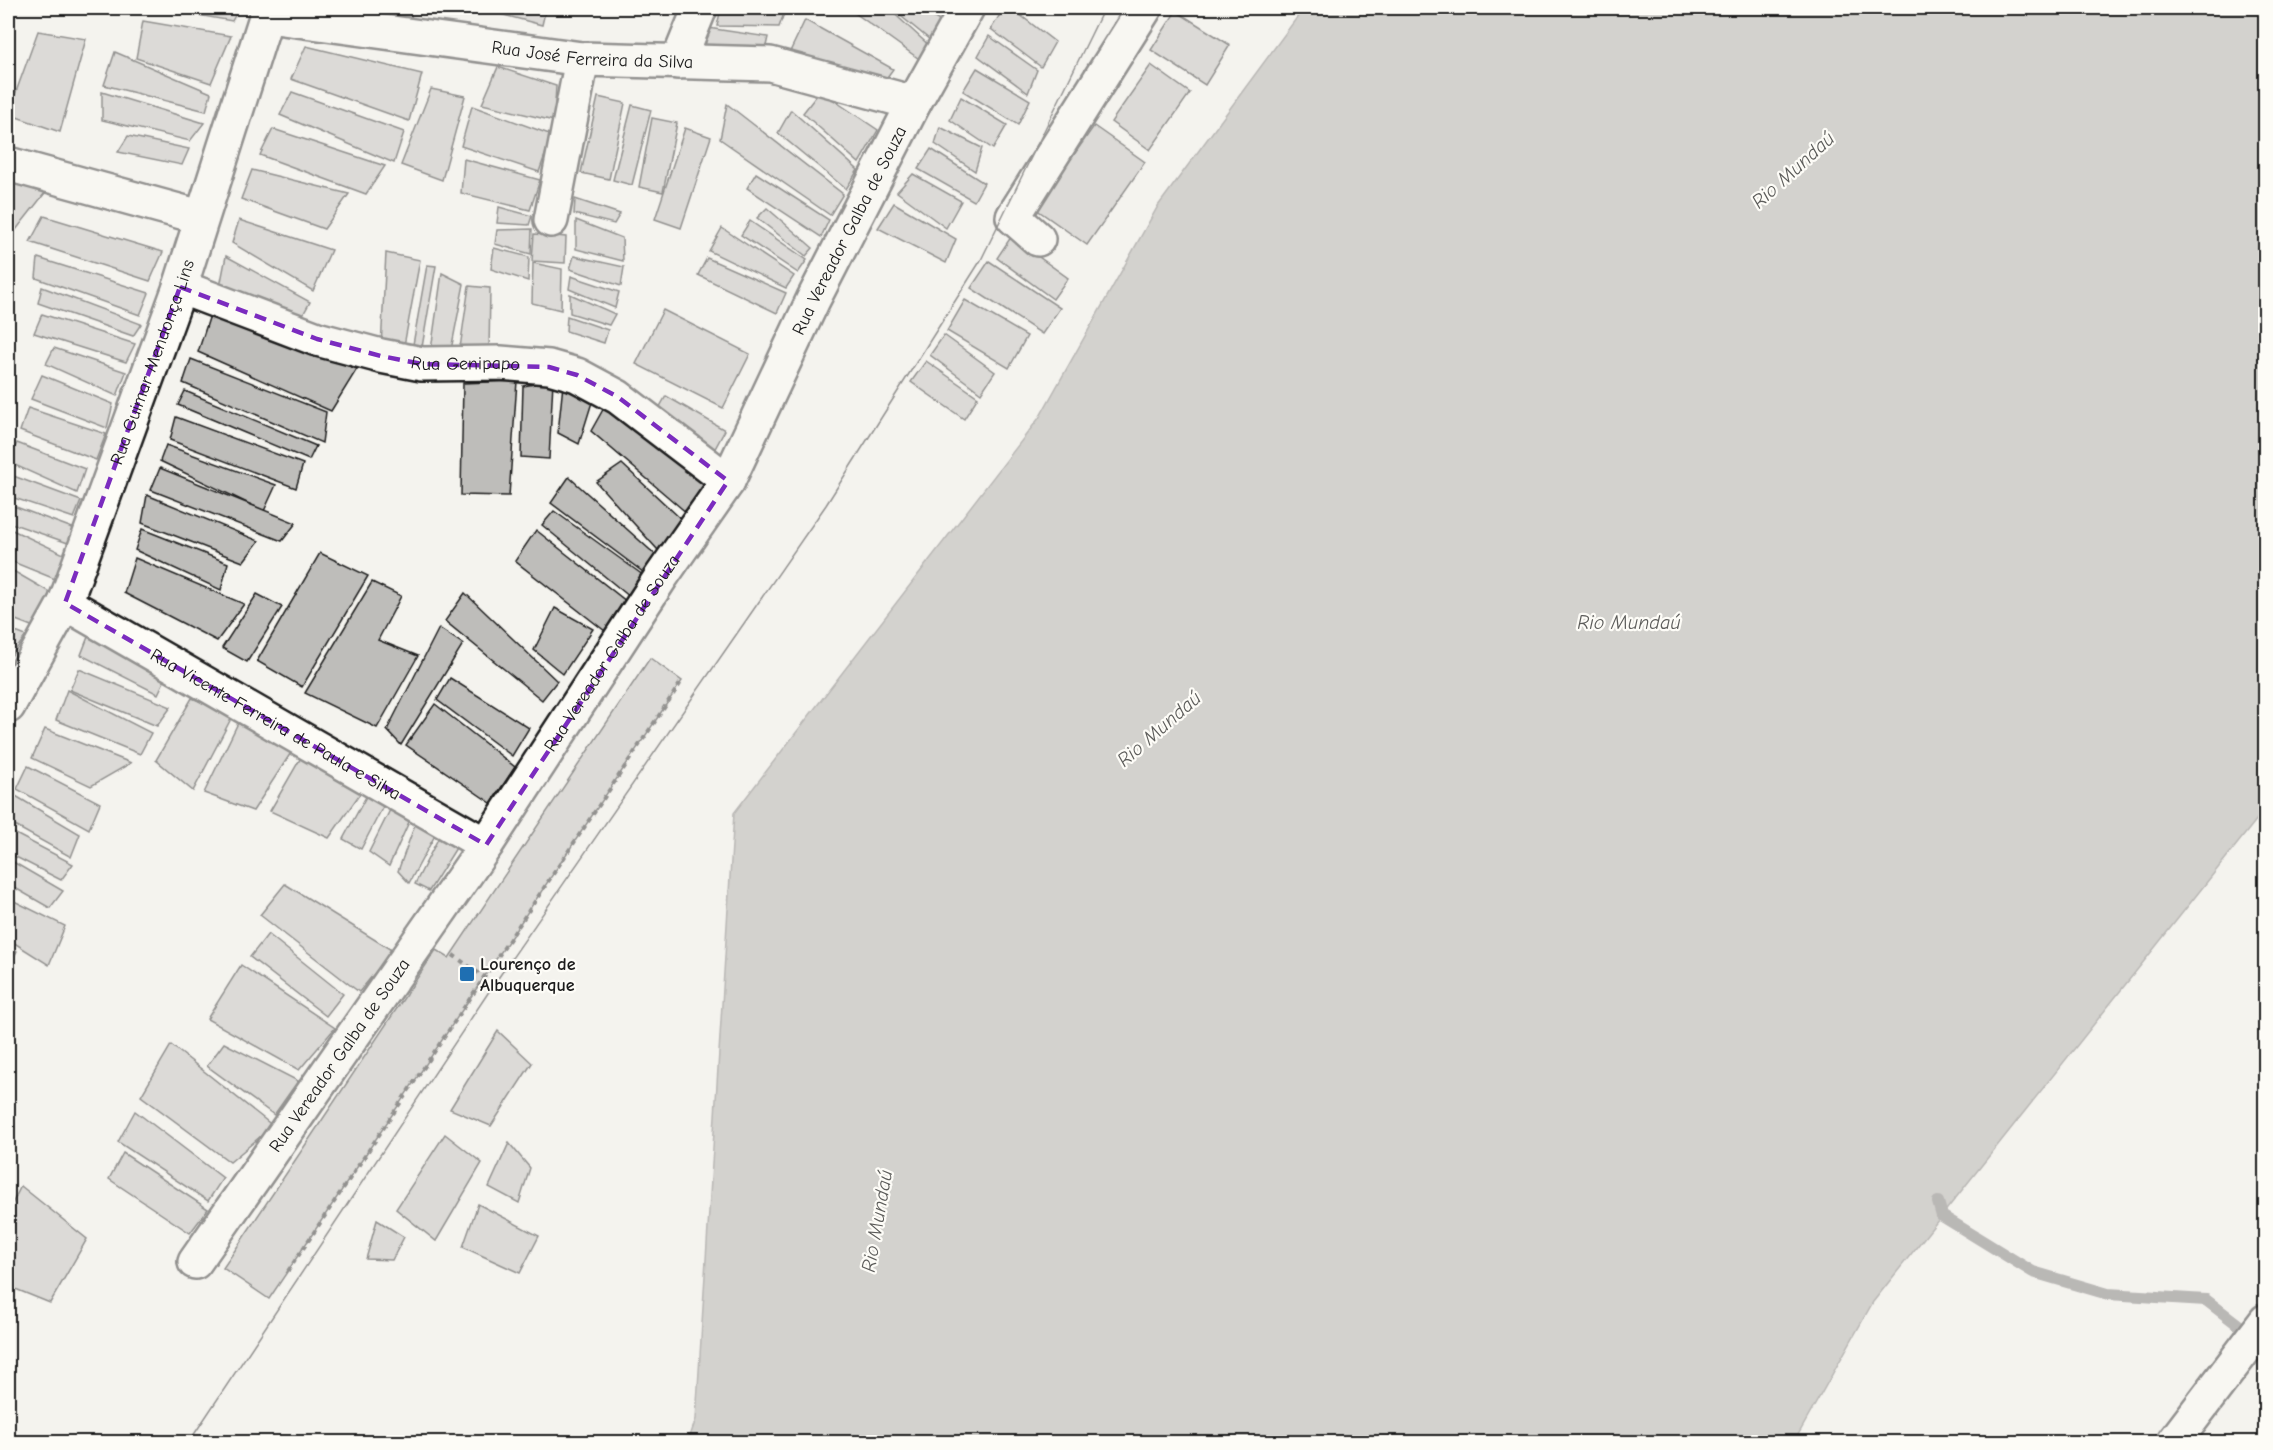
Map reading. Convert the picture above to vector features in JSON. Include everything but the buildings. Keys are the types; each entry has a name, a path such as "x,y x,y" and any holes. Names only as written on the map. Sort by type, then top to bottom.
{"street":[{"path":"678,62 700,8"},
{"name":"Rua Vereador Galba de Souza","path":"195,1262 486,845 661,578 728,481 813,300 914,103 967,8"},
{"path":"1038,239 1013,217 1145,8"},
{"name":"Rua José Ferreira da Silva","path":"268,12 582,59 770,64 914,103"},
{"name":"Rua Guimar Mendonça Lins","path":"8,706 65,603 180,287 200,217 268,12"},
{"path":"551,220 582,59"},
{"path":"8,164 200,217"},
{"name":"Rua Genipapo","path":"180,287 307,335 381,356 422,364 500,363 549,368 577,375 618,397 728,481"},
{"name":"Rua Vicente Ferreira de Paula e Silva","path":"65,603 486,845"},
{"path":"2174,1443 2265,1321"}],"path":[{"path":"288,1271 682,681"}],"highlighted area":[{"path":"180,287 317,339 381,356 422,364 549,367 577,375 618,397 728,481 486,845 65,603"}],"water":[{"name":"Rio Mundaú","path":"1304,8 2265,8 2265,809 1873,1302 1794,1442 688,1442 696,1419 734,813 1039,418 1158,206"}],"waterway":[{"path":"1938,1202 1942,1216 2033,1272 2108,1294 2206,1300 2253,1336"}],"tram line":[{"path":"189,1442 492,987 826,505 981,260 1104,8"}],"place":[{"name":"Lourenço de Albuquerque","path":"467,974"}]}
